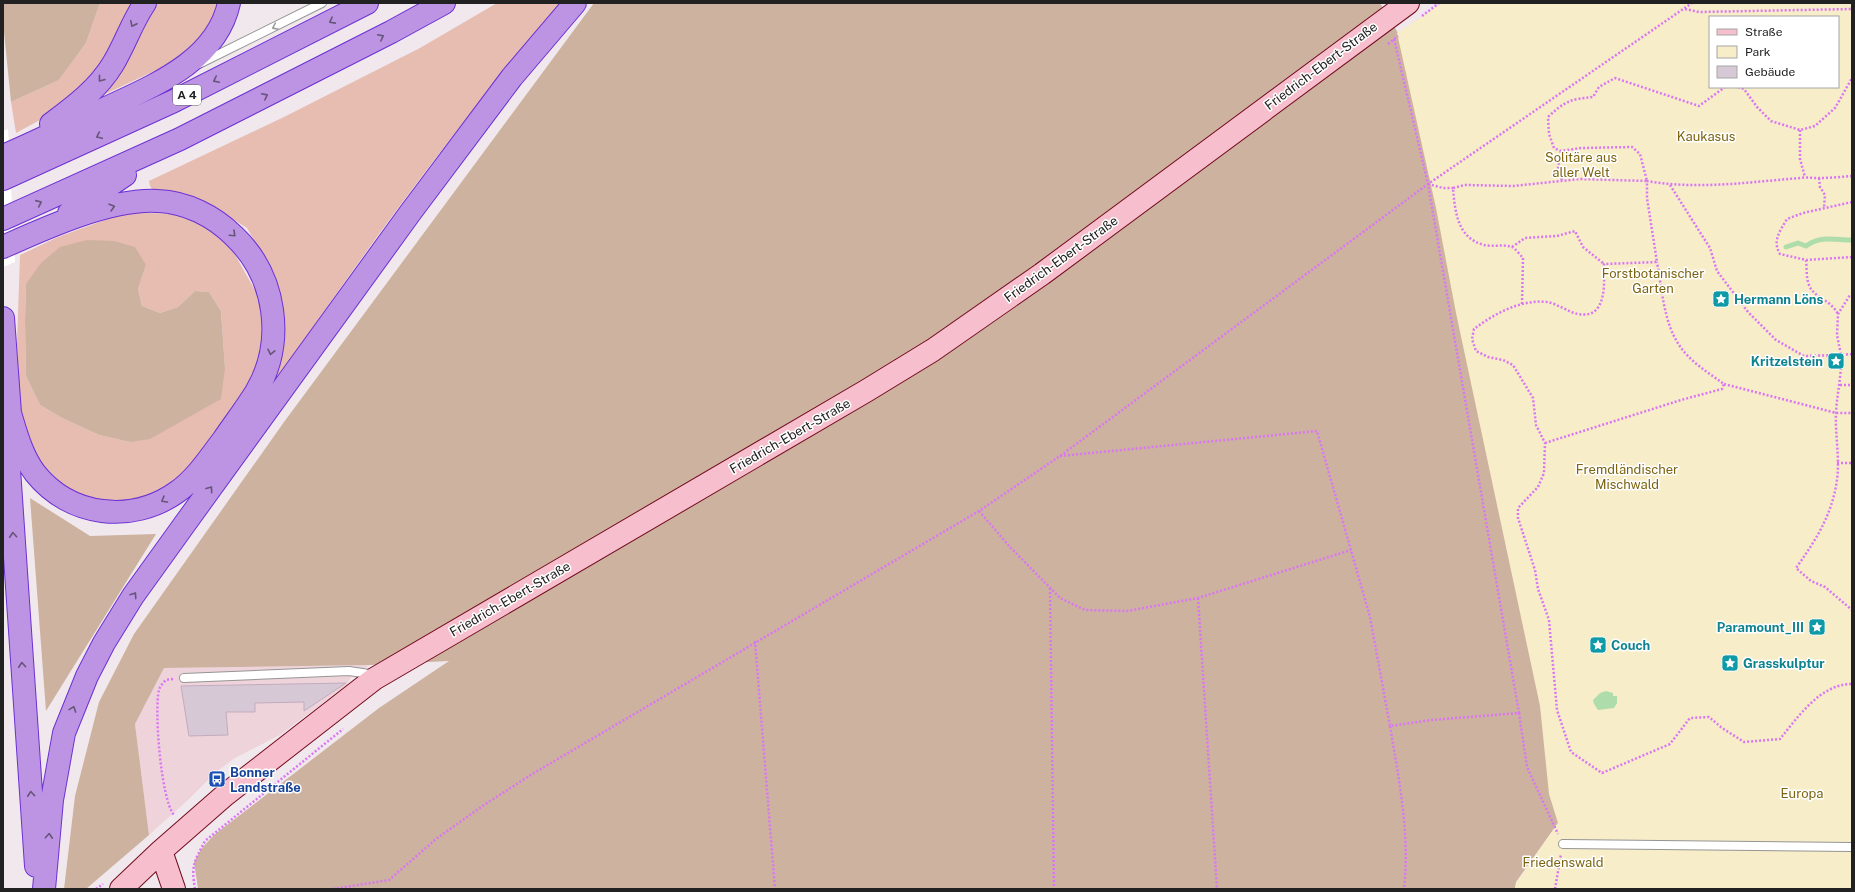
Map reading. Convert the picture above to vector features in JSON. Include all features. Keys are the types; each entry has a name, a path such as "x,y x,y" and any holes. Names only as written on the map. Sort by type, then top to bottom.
{"highway":[{"path":"3,147 50,125 92,90 112,65 145,3"},
{"path":"3,156 154,85 186,65 209,43 219,30 229,3"},
{"name":"A 4","path":"3,179 174,101 367,3"},
{"path":"3,219 180,139 391,32 444,3"},
{"path":"44,889 52,800 64,733 87,676 104,643 133,596 179,531 410,213 512,77 575,3"},
{"path":"48,227 180,139"},
{"path":"3,247 48,227 119,205 158,201 180,204 197,210 213,219 242,243 255,261 265,280 271,297 274,316 271,353 265,373 257,391 200,471 177,493 156,505 135,511 118,513 101,512 87,509 62,498 48,487 34,472 25,457 10,413"},
{"path":"3,318 10,413 9,469 35,851 39,889"}],"main road":[{"name":"Friedrich-Ebert-Straße","path":"121,889 161,851 225,795 374,679 866,391 933,350 1042,274 1408,3"},
{"path":"161,851 174,889"}],"lane":[{"path":"154,85 222,54 322,3"},
{"path":"184,678 349,671 369,674 374,679"},
{"path":"1563,844 1852,847"}],"path":[{"path":"333,889 389,880 410,859 436,839 484,805 534,773 979,511 1060,456 1428,184 1692,3"},
{"path":"1684,8 1699,12 1852,9"},
{"path":"1386,18 1394,39 1428,184 1527,767 1563,844 1555,889"},
{"path":"1724,88 1699,106 1615,78 1599,87 1594,97 1572,99 1558,108 1548,117 1549,134 1554,148 1561,151 1581,148 1632,147 1640,154 1647,181 1647,198 1668,323 1676,340 1689,357 1724,384 1836,413 1852,413"},
{"path":"1741,88 1744,89 1757,107 1771,121 1800,130 1815,126 1835,108 1852,78"},
{"path":"1800,130 1800,159 1805,177"},
{"path":"1561,151 1558,167 1562,180"},
{"path":"1428,184 1443,188 1453,188 1465,185 1513,186 1580,179 1647,181 1670,185 1750,184 1805,177 1819,178 1852,176"},
{"path":"1819,178 1820,187 1825,195 1824,208"},
{"path":"1670,185 1710,248 1717,271 1748,312 1776,340 1804,356 1852,354"},
{"path":"1453,188 1459,225 1469,239 1484,245 1512,247 1525,238 1557,236 1575,231 1583,247 1604,264 1657,262"},
{"path":"1852,202 1803,212 1787,219 1776,239 1777,248 1780,254 1806,260 1852,257"},
{"path":"1512,247 1523,258 1522,304"},
{"path":"1806,260 1809,285 1813,292 1834,306 1838,314 1837,335 1841,355 1840,385 1836,413 1838,479 1831,509 1817,539 1796,568 1811,581 1825,587 1852,610"},
{"path":"1604,264 1603,302 1597,310 1588,314 1578,314 1547,302 1522,304 1488,319 1474,329 1472,339 1476,351 1488,357 1503,360 1513,365 1533,398 1536,425 1545,444 1544,473 1538,487 1518,508 1518,518 1535,570 1538,589 1549,620 1557,710 1571,752 1602,773 1670,744 1690,718 1710,717 1722,728 1744,742 1780,739 1803,711 1824,692 1847,684 1852,684"},
{"path":"1838,314 1850,295 1852,295"},
{"path":"1545,444 1681,400 1722,389 1724,384"},
{"path":"1840,385 1852,385"},
{"path":"1060,456 1317,431 1370,617 1403,801 1406,866 1404,889"},
{"path":"1837,463 1852,463"},
{"path":"979,511 1010,547 1060,598 1085,610 1127,611 1198,598 1351,550"},
{"path":"1050,588 1054,889"},
{"path":"1198,598 1217,889"},
{"path":"755,642 775,889"},
{"path":"184,678 166,680 159,688 158,701 160,762 166,792 172,813 186,829"},
{"path":"1390,726 1431,720 1518,713"},
{"path":"192,872 194,889"}],"shaded area":[{"path":"100,3 132,3 99,66 81,87 49,115 16,133 11,102 59,80 86,43"},
{"path":"157,3 220,3 217,13 201,39 180,59 101,96 131,54"},
{"path":"497,3 562,3 485,95 412,189 274,384 285,331 276,278 247,228 204,201 155,193 150,186 149,181 284,117 420,48"},
{"path":"127,212 172,214 209,227 234,253 261,301 265,335 253,377 223,425 187,473 136,502 94,499 69,491 36,457 21,422 17,343 20,255 58,237","holes":["146,265 138,289 142,306 160,313 178,307 195,291 209,292 221,311 225,368 130,442 99,435 62,418 40,405 26,376 26,284"]},
{"path":"370,665 351,677 347,685 280,735 235,758 216,772 188,800 149,835 135,724 164,668"},
{"path":"1606,691 1613,693 1613,696 1617,696 1617,703 1614,708 1598,710 1593,700 1600,693"}],"green space":[{"path":"3,3 100,3 86,43 59,80 11,102 3,22"},
{"path":"594,3 1380,3 1398,33 1442,3 1852,3 1852,426 1558,823 1516,882 1515,889 198,889 194,862 202,848 214,835 379,708 449,661 370,665 164,668 135,724 149,835 86,889 64,889 75,796 99,702 134,634 284,422"},
{"name":"Forstbotanischer Garten","path":"1442,3 1852,3 1852,889 1515,889 1516,883 1558,823 1549,794 1540,706 1456,313 1436,208 1397,33"},
{"path":"87,240 114,241 135,247 146,265 138,289 142,306 160,313 178,307 195,291 209,292 221,311 225,368 221,399 150,439 130,442 99,435 62,418 40,405 26,376 26,284 41,263 60,247"},
{"path":"30,498 90,536 156,534 46,711"}],"pier":[{"path":"8,129 15,262 3,267 3,131"}],"building":[{"path":"346,683 304,711 304,702 255,703 255,712 226,712 228,735 189,736 181,686"}],"waterway":[{"path":"1786,247 1798,243 1806,246 1817,240 1823,239 1852,240"}],"place":[{"name":"Hermann Löns","path":"1721,299"},
{"name":"Kritzelstein","path":"1836,361"},
{"name":"Paramount_III","path":"1817,627"},
{"name":"Couch","path":"1598,645"},
{"name":"Grasskulptur","path":"1730,663"},
{"name":"Bonner Landstraße","path":"217,779"}],"park label":[{"name":"Kaukasus","path":"1706,136"},
{"name":"Solitäre aus aller Welt","path":"1581,164"},
{"name":"Fremdländischer Mischwald","path":"1627,476"},
{"name":"Europa","path":"1802,793"},
{"name":"Friedenswald","path":"1563,862"}]}
